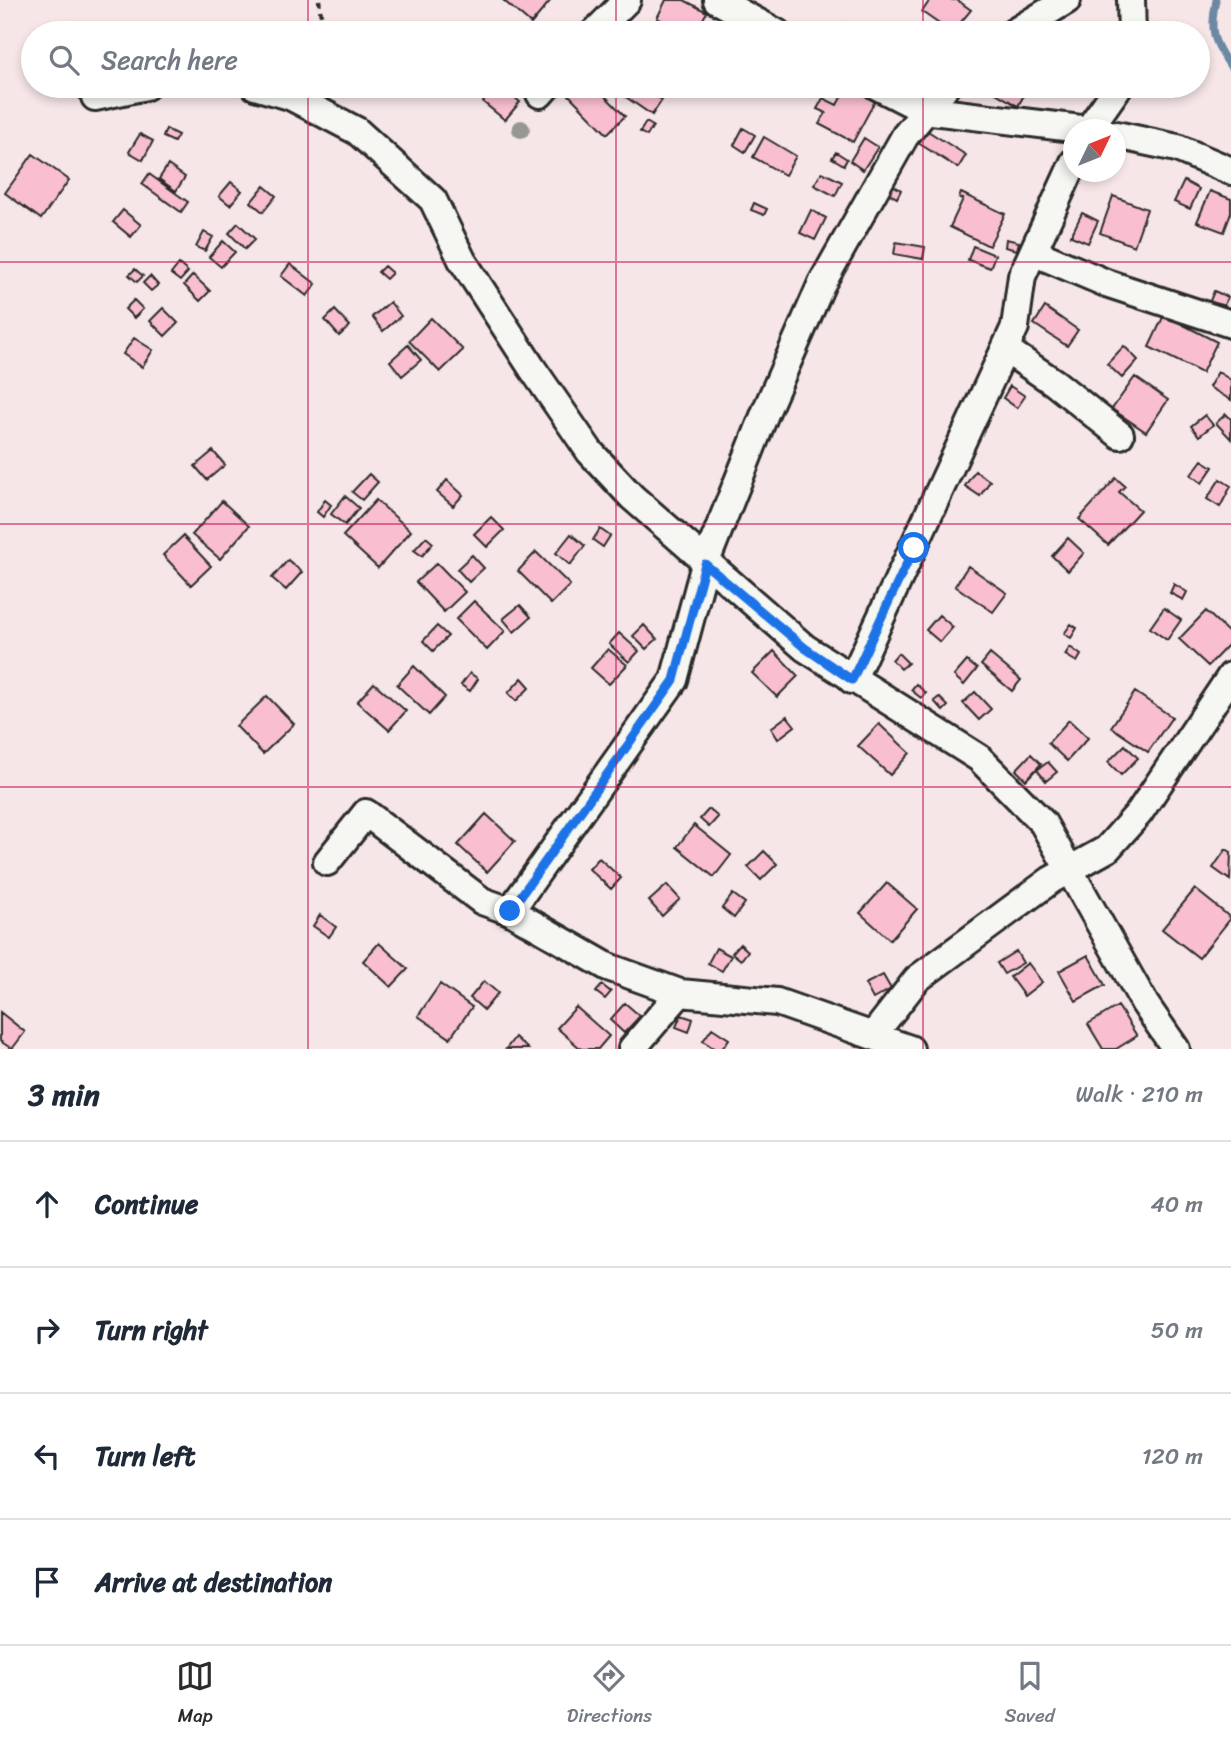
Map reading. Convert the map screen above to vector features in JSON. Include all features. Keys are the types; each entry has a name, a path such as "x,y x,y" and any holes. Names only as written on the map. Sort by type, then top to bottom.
{"street":[{"path":"606,21 627,0"},
{"path":"717,0 755,21"},
{"path":"1033,21 1067,0"},
{"path":"1131,0 1132,21"},
{"path":"294,98 358,131 433,200 462,260 590,452 632,497 705,564 805,648 979,758 1043,823 1145,1004 1176,1049"},
{"path":"900,98 924,110 1063,126"},
{"path":"510,911 674,680 705,564 766,411 822,283 905,136 935,98"},
{"path":"1096,119 1111,98"},
{"path":"1126,137 1177,148 1231,171"},
{"path":"852,680 1015,327 1022,276 1064,182"},
{"path":"1033,252 1106,283 1231,324"},
{"path":"1005,349 1055,383 1120,435"},
{"path":"874,1034 917,979 1051,880 1107,849 1139,813 1231,676"},
{"path":"327,862 366,813 482,901 510,911 608,967 680,993 777,1002 874,1034 910,1049"},
{"path":"632,1049 680,993"}],"path":[{"path":"319,0 322,21"}],"building":[{"path":"503,0 551,0 534,21 528,21"},
{"path":"666,0 684,0 707,12 702,21 663,21 657,18"},
{"path":"930,0 957,0 971,10 962,21 935,21 922,12"},
{"path":"486,98 515,98 520,102 505,120 483,102"},
{"path":"572,98 607,98 625,116 607,134"},
{"path":"627,98 662,100 652,115"},
{"path":"823,98 837,105 841,98 869,98 875,101 853,142 819,124 826,113 817,109"},
{"path":"1004,98 1022,98 1018,106"},
{"path":"646,122 653,126 647,136 640,132"},
{"path":"743,128 755,135 745,152 734,145"},
{"path":"923,128 966,155 958,168 915,141"},
{"path":"166,129 178,135 174,142 163,137"},
{"path":"140,134 153,141 143,160 129,152"},
{"path":"764,137 796,156 785,175 753,157"},
{"path":"864,138 878,147 863,170 850,161"},
{"path":"836,152 847,159 844,165 832,158"},
{"path":"33,154 69,180 41,219 5,193"},
{"path":"168,165 185,177 176,191 159,179"},
{"path":"822,172 842,182 835,196 814,185"},
{"path":"149,174 188,202 181,212 142,184"},
{"path":"1184,181 1199,189 1190,209 1174,202"},
{"path":"231,182 242,191 230,205 219,196"},
{"path":"889,183 901,190 897,198 885,191"},
{"path":"264,186 276,196 263,212 251,202"},
{"path":"1210,191 1231,199 1231,213 1224,232 1197,222"},
{"path":"961,193 1005,214 989,246 950,227 963,199 959,198"},
{"path":"1113,196 1147,209 1134,246 1100,233"},
{"path":"754,203 767,209 764,215 751,210"},
{"path":"123,210 141,225 131,237 113,222"},
{"path":"811,210 826,218 815,240 800,233"},
{"path":"1082,213 1098,221 1088,243 1071,236"},
{"path":"238,223 255,239 245,249 229,233"},
{"path":"204,232 213,237 205,251 196,247"},
{"path":"1006,239 1019,242 1017,250 1005,247"},
{"path":"223,241 235,252 221,267 209,257"},
{"path":"896,242 925,247 923,259 894,254"},
{"path":"973,246 995,255 990,268 968,260"},
{"path":"179,264 188,272 180,281 171,274"},
{"path":"290,264 316,284 307,296 281,276"},
{"path":"384,266 392,273 386,279 378,272"},
{"path":"135,269 143,276 137,282 129,275"},
{"path":"193,275 210,291 200,301 184,285"},
{"path":"150,276 158,285 151,291 143,283"},
{"path":"1214,291 1228,297 1222,309 1209,303"},
{"path":"134,300 143,309 134,318 125,309"},
{"path":"390,302 401,316 383,331 372,317"},
{"path":"1045,307 1078,330 1067,346 1034,324"},
{"path":"163,308 178,323 165,336 150,321"},
{"path":"335,310 350,326 339,336 325,320"},
{"path":"1164,315 1217,342 1202,373 1149,347"},
{"path":"431,318 463,350 440,372 409,341"},
{"path":"134,338 153,350 142,367 123,354"},
{"path":"408,345 421,360 402,376 390,361"},
{"path":"1124,346 1138,360 1122,378 1107,364"},
{"path":"1218,372 1231,380 1231,400 1209,387"},
{"path":"1135,377 1168,400 1146,432 1112,409"},
{"path":"1010,386 1025,396 1017,408 1003,398"},
{"path":"1226,414 1231,419 1231,439 1216,423"},
{"path":"1205,415 1213,425 1199,436 1191,426"},
{"path":"213,451 225,465 207,480 195,466"},
{"path":"1202,460 1213,467 1202,483 1191,475"},
{"path":"975,471 990,481 980,496 965,486"},
{"path":"369,474 378,482 362,500 352,492"},
{"path":"1116,478 1125,486 1119,492 1140,510 1108,545 1079,519"},
{"path":"1220,479 1231,486 1220,507 1207,499"},
{"path":"447,480 463,495 453,506 437,492"},
{"path":"345,496 359,508 345,525 331,514"},
{"path":"325,500 331,505 323,517 317,512"},
{"path":"376,500 411,531 378,568 343,536"},
{"path":"222,501 249,526 220,559 192,535"},
{"path":"491,517 504,530 487,547 474,534"},
{"path":"600,529 610,536 603,547 593,540"},
{"path":"571,534 585,546 570,565 556,553"},
{"path":"183,536 211,566 191,585 163,555"},
{"path":"426,537 433,543 422,556 414,550"},
{"path":"1068,538 1084,553 1068,571 1052,556"},
{"path":"536,552 570,585 551,604 518,571"},
{"path":"472,555 484,568 469,582 457,569"},
{"path":"288,560 302,572 286,590 272,578"},
{"path":"437,563 465,592 444,612 416,582"},
{"path":"968,566 1007,593 993,612 955,586"},
{"path":"1174,584 1187,592 1183,600 1170,593"},
{"path":"474,601 505,631 487,650 456,619"},
{"path":"520,605 531,617 514,632 503,619"},
{"path":"1164,608 1181,620 1167,640 1150,628"},
{"path":"1206,611 1231,635 1231,642 1208,666 1179,639"},
{"path":"939,615 953,627 940,642 926,630"},
{"path":"1071,624 1077,628 1071,638 1064,634"},
{"path":"644,625 657,639 646,649 633,636"},
{"path":"437,626 448,636 433,651 423,641"},
{"path":"619,633 639,651 629,662 609,644"},
{"path":"1070,647 1081,655 1077,662 1065,655"},
{"path":"608,649 627,665 609,684 591,668"},
{"path":"774,651 798,676 777,697 752,673"},
{"path":"898,653 908,663 901,669 892,660"},
{"path":"990,654 1021,680 1012,691 981,665"},
{"path":"967,661 977,669 964,685 954,676"},
{"path":"414,666 445,697 429,715 397,685"},
{"path":"470,673 478,679 470,691 461,685"},
{"path":"522,678 530,687 516,701 508,693"},
{"path":"374,683 406,711 389,730 357,702"},
{"path":"916,684 926,693 921,698 911,690"},
{"path":"975,692 991,709 979,720 963,703"},
{"path":"1135,692 1172,717 1148,752 1111,727"},
{"path":"267,696 294,724 263,754 236,726"},
{"path":"939,697 948,706 943,711 934,701"},
{"path":"787,716 795,726 778,739 771,728"},
{"path":"1069,720 1088,738 1067,761 1048,743"},
{"path":"879,724 910,753 890,775 858,746"},
{"path":"1125,745 1138,758 1121,775 1108,762"},
{"path":"1031,754 1041,764 1026,780 1016,770"},
{"path":"1048,762 1057,772 1046,781 1037,770"},
{"path":"709,809 718,817 709,827 700,819"},
{"path":"486,814 515,841 487,872 458,845"},
{"path":"694,825 731,855 714,877 677,847"},
{"path":"1226,849 1231,852 1230,880 1213,868"},
{"path":"764,851 777,864 761,880 748,867"},
{"path":"599,858 621,878 611,889 589,869"},
{"path":"887,883 917,909 890,940 860,913"},
{"path":"667,885 680,899 662,916 649,901"},
{"path":"1195,889 1231,918 1199,958 1162,929"},
{"path":"733,894 745,903 734,918 722,908"},
{"path":"320,915 336,927 329,937 313,926"},
{"path":"379,943 408,969 391,987 363,961"},
{"path":"740,944 748,951 741,960 732,953"},
{"path":"716,948 731,956 722,971 708,963"},
{"path":"1016,951 1023,963 1004,974 997,963"},
{"path":"1088,955 1105,985 1076,1001 1059,971"},
{"path":"1028,963 1042,982 1024,996 1010,977"},
{"path":"883,975 891,989 873,999 865,984"},
{"path":"484,981 498,993 484,1010 470,998"},
{"path":"440,984 472,1007 450,1038 418,1016"},
{"path":"602,985 611,992 605,999 596,992"},
{"path":"625,1003 640,1016 624,1033 610,1020"},
{"path":"1118,1006 1137,1036 1116,1049 1103,1049 1088,1024"},
{"path":"576,1007 609,1036 598,1049 581,1049 557,1028"},
{"path":"0,1012 25,1032 12,1049 0,1041"},
{"path":"681,1015 693,1019 689,1032 676,1027"},
{"path":"712,1028 729,1039 722,1049 715,1049 703,1041"},
{"path":"515,1037 528,1049 506,1049"}],"waterway":[{"path":"1216,0 1214,36 1231,68"}],"route":[{"path":"510,911 674,680 693,618 705,564 805,648 852,680 914,548"}]}
